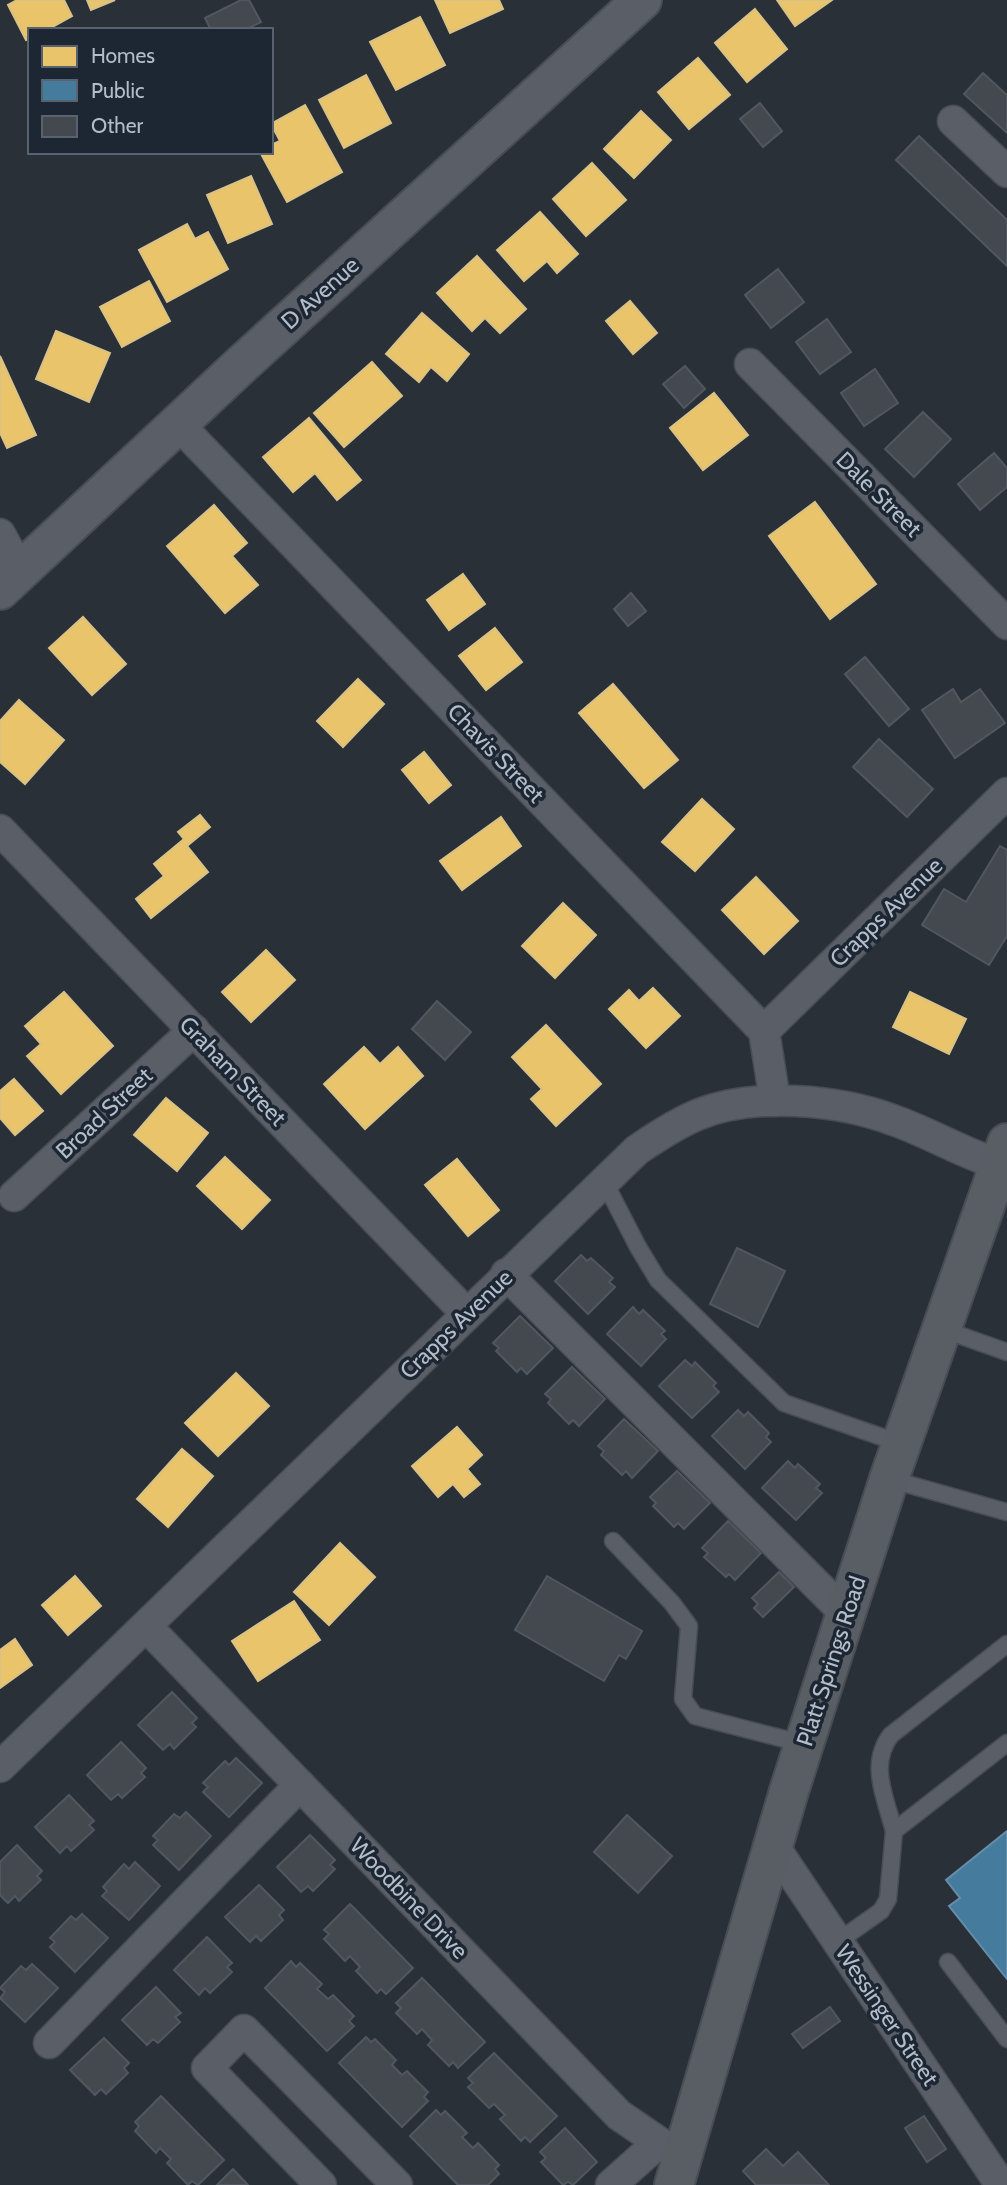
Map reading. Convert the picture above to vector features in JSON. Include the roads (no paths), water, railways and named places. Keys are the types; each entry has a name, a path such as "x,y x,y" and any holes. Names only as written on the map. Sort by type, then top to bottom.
{"main road":[{"name":"Platt Springs Road","path":"671,2162 889,1479 1004,1158"}],"street":[{"name":"D Avenue","path":"10,580 641,1"},
{"path":"953,121 1007,172"},
{"name":"Dale Street","path":"750,364 1007,624"},
{"name":"Chavis Street","path":"178,424 764,1031"},
{"path":"0,534 10,580"},
{"name":"Crapps Avenue","path":"764,1031 1007,793"},
{"name":"Graham Street","path":"0,830 466,1313"},
{"name":"Broad Street","path":"14,1196 194,1030"},
{"path":"764,1031 775,1101"},
{"name":"Crapps Avenue","path":"0,1767 506,1274 637,1150 670,1128 700,1114 740,1105 775,1101 824,1103 891,1119 1004,1158"},
{"path":"506,1274 846,1614"},
{"name":"Woodbine Drive","path":"146,1626 620,2115 671,2162"},
{"path":"49,2043 300,1785"},
{"name":"Wessinger Street","path":"773,1845 837,1942 1000,2174"},
{"path":"321,2185 207,2068 244,2030 397,2185"},
{"path":"611,2185 671,2162"}],"lane":[{"path":"604,1181 658,1280 784,1403 902,1444"},
{"path":"942,1329 1007,1352"},
{"path":"889,1479 1007,1512"},
{"path":"613,1541 689,1626 683,1699 695,1716 804,1744"},
{"path":"837,1942 881,1911 888,1899 894,1831 879,1773 883,1746 891,1735 1007,1644"},
{"path":"894,1831 1007,1743"},
{"path":"948,1962 1007,2039"}]}
